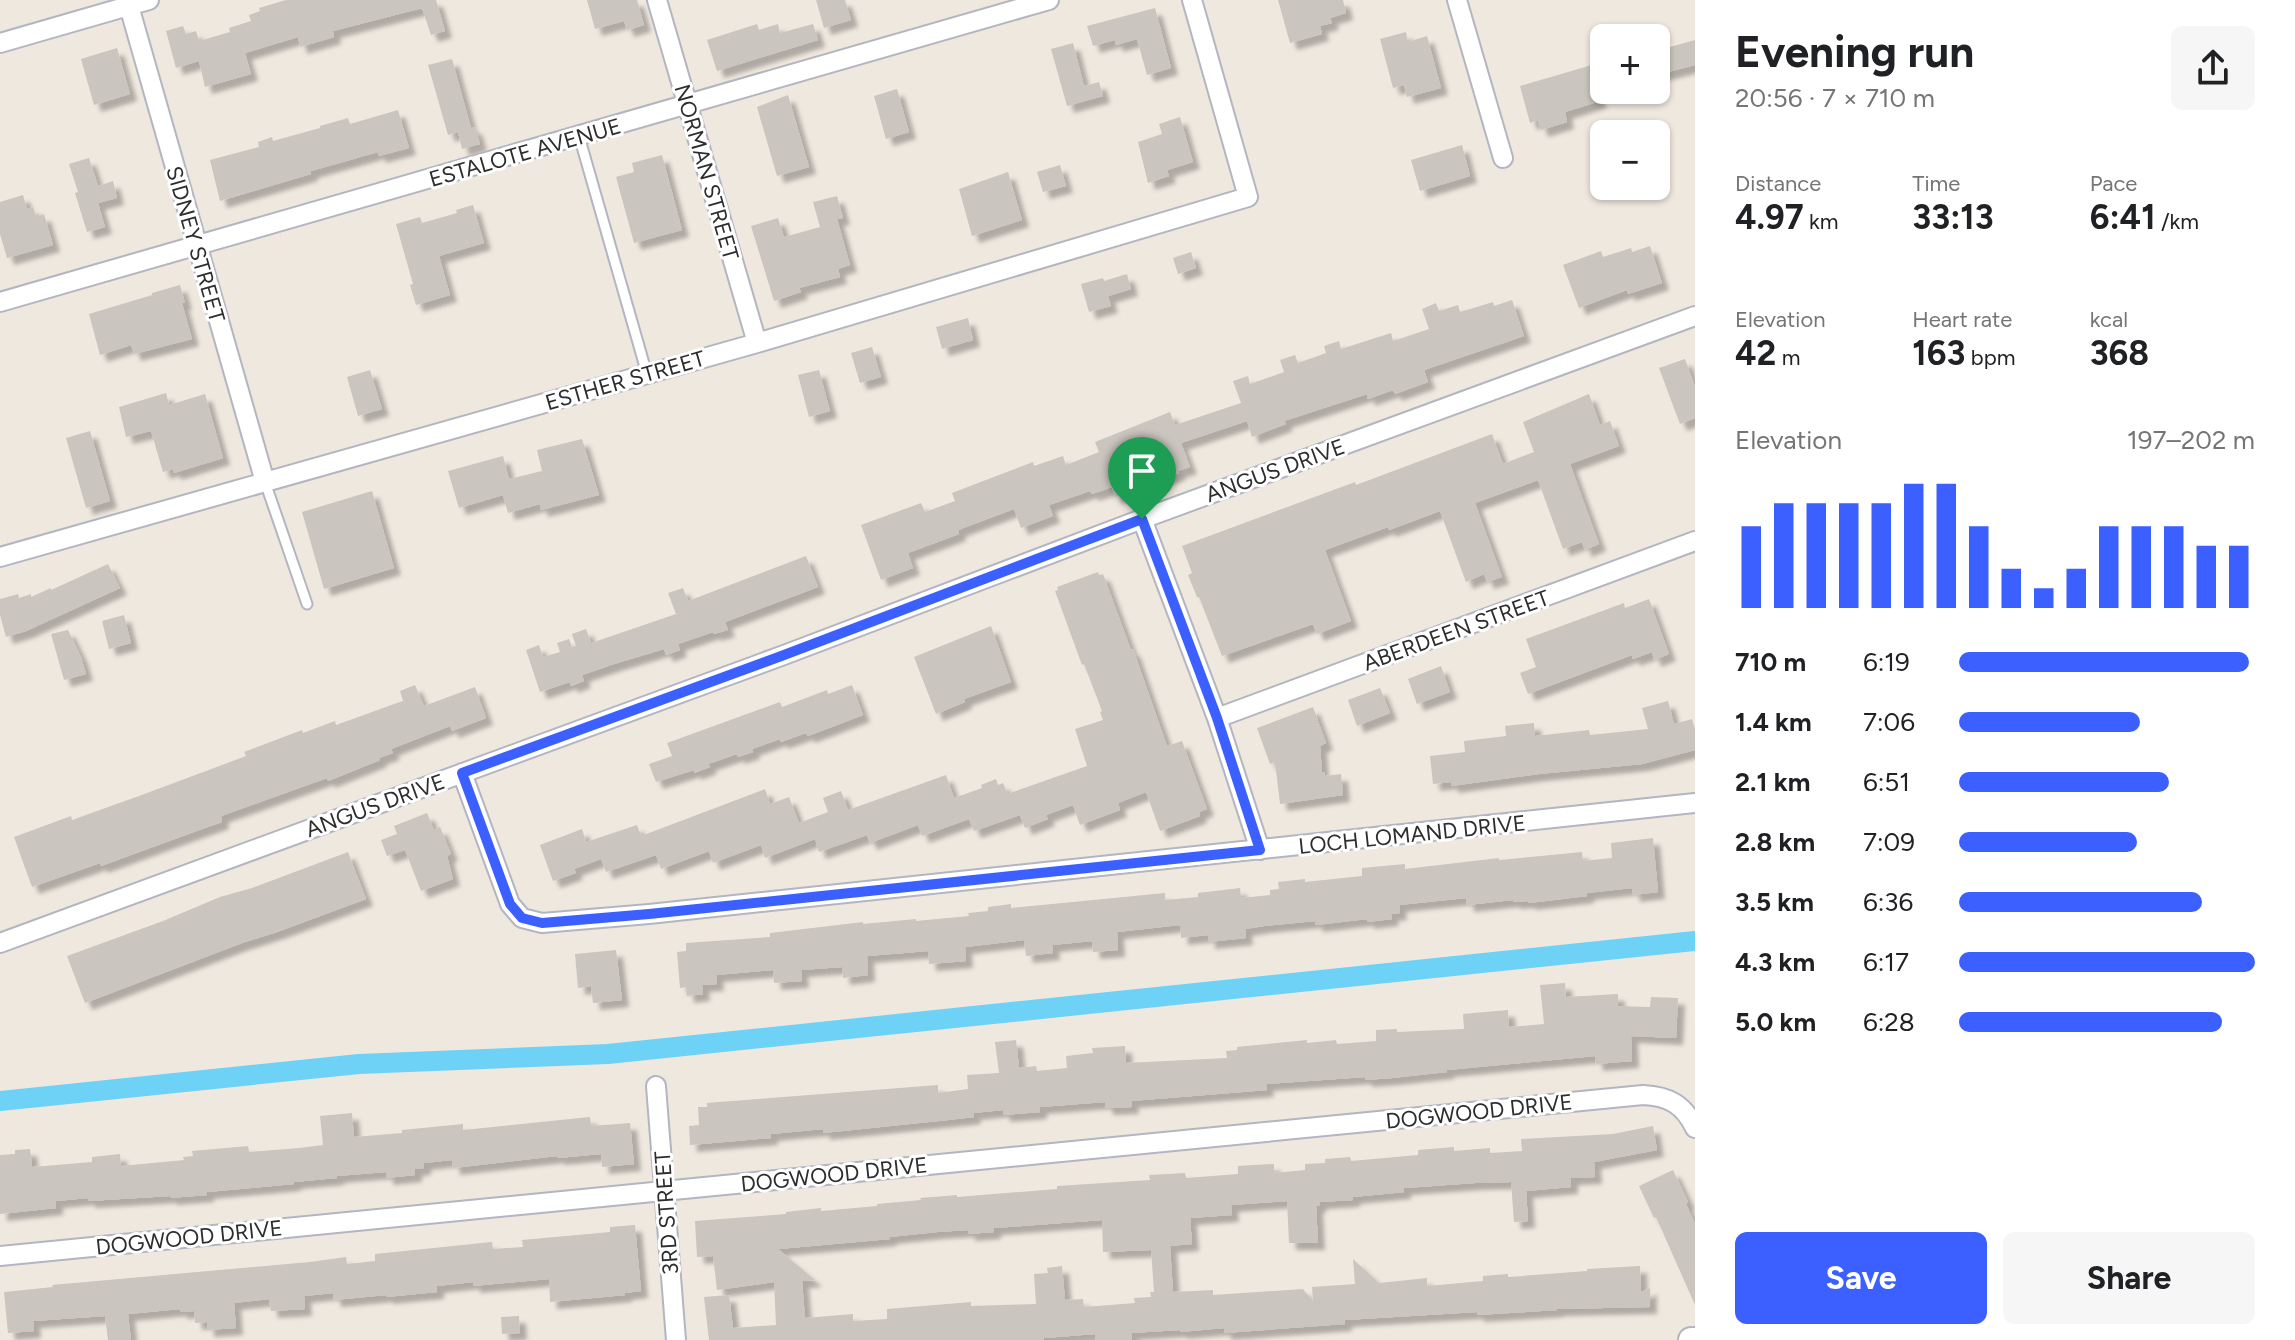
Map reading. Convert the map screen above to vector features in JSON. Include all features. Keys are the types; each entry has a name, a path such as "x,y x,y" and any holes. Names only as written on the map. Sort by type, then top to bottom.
{"street":[{"path":"0,43 149,0"},
{"name":"NORMAN STREET","path":"657,0 757,343"},
{"name":"ESTALOTE AVENUE","path":"0,302 1049,0"},
{"name":"ESTHER STREET","path":"0,557 757,343 1248,197 1192,0"},
{"path":"1457,0 1503,158"},
{"name":"SIDNEY STREET","path":"129,6 265,482"},
{"name":"ANGUS DRIVE","path":"0,943 1695,316"},
{"path":"1142,519 1217,718 1260,850"},
{"name":"ABERDEEN STREET","path":"1217,718 1695,541"},
{"name":"LOCH LOMAND DRIVE","path":"462,773 510,904 522,918 542,923 1695,803"},
{"name":"3RD STREET","path":"656,1086 676,1340"},
{"name":"DOGWOOD DRIVE","path":"0,1256 1628,1097 1668,1098 1689,1115 1695,1128"}],"lane":[{"path":"579,136 647,374"},
{"path":"265,482 307,604"}],"building":[{"path":"286,0 436,0 445,31 431,35 422,8 333,31 334,37 300,47 298,37 245,53 251,74 205,87 199,61 176,68 166,31 183,26 186,34 196,31 199,41 230,32 229,28 251,21 249,15 260,11 259,8"},
{"path":"587,0 637,0 644,25 627,30 624,21 595,29"},
{"path":"816,0 845,0 851,20 824,28"},
{"path":"1278,0 1343,0 1346,13 1330,18 1332,23 1320,26 1322,34 1290,43"},
{"path":"1155,8 1171,68 1147,75 1137,39 1116,45 1115,40 1093,46 1087,26"},
{"path":"757,24 759,30 778,24 780,33 813,24 818,40 717,71 707,40"},
{"path":"1406,32 1408,42 1427,36 1441,88 1407,97 1404,85 1393,88 1380,39"},
{"path":"1695,40 1695,65 1670,71 1670,47"},
{"path":"1073,43 1084,86 1099,82 1103,96 1067,106 1051,49"},
{"path":"117,48 130,94 94,105 81,59"},
{"path":"452,59 471,128 475,127 480,144 462,149 458,132 448,135 428,65"},
{"path":"1590,66 1590,104 1565,112 1567,122 1541,130 1538,120 1530,123 1520,86"},
{"path":"897,89 909,132 886,139 874,96"},
{"path":"788,95 809,167 777,176 757,107"},
{"path":"398,110 409,148 379,156 378,152 220,201 210,160 259,147 258,142 272,137 273,141 348,118 350,124"},
{"path":"1180,117 1193,162 1167,170 1169,176 1148,183 1138,142 1162,134 1159,124"},
{"path":"1462,145 1470,176 1420,191 1411,160"},
{"path":"662,155 682,230 634,243 616,177 634,172 632,163"},
{"path":"89,158 98,186 113,181 117,198 98,203 105,227 87,232 69,164"},
{"path":"1060,165 1066,186 1043,192 1037,172"},
{"path":"1008,172 1022,220 972,236 959,189"},
{"path":"23,195 27,209 33,207 36,217 44,214 53,245 7,258 0,234 0,202"},
{"path":"837,196 843,218 837,219 850,265 838,269 840,277 799,288 801,292 774,301 751,226 778,218 784,237 820,227 813,202"},
{"path":"473,205 484,243 439,256 450,295 416,305 396,224 420,217 422,223"},
{"path":"1650,246 1662,283 1628,294 1627,290 1579,308 1563,265 1601,251 1603,257"},
{"path":"1191,252 1196,268 1178,274 1173,258"},
{"path":"1127,274 1131,289 1108,296 1111,306 1089,312 1081,284"},
{"path":"180,285 192,339 134,354 131,345 100,355 89,314"},
{"path":"1512,300 1524,336 1424,370 1428,382 1395,394 1393,390 1368,399 1367,394 1284,421 1286,424 1252,437 1247,421 1181,443 1190,467 1179,473 1115,497 1112,487 1049,505 1053,516 1021,528 1014,509 908,553 913,568 881,580 861,525 921,503 925,512 955,501 952,493 1033,462 1034,466 1063,456 1066,465 1099,452 1095,442 1170,412 1175,425 1241,403 1233,381 1248,376 1250,384 1284,372 1280,360 1295,355 1298,363 1326,353 1324,346 1339,341 1341,349 1391,333 1393,341 1429,329 1422,309 1436,303 1439,311 1458,305 1460,312"},
{"path":"968,318 973,340 942,349 936,327"},
{"path":"872,347 881,377 860,383 851,353"},
{"path":"1685,359 1695,387 1695,418 1680,424 1659,368"},
{"path":"370,370 382,409 358,416 347,377"},
{"path":"819,370 830,411 809,417 798,375"},
{"path":"166,393 169,405 205,394 223,458 174,473 173,469 163,472 151,431 126,437 119,407"},
{"path":"1589,394 1600,425 1610,421 1619,446 1570,464 1599,544 1585,550 1582,542 1563,549 1538,480 1475,503 1502,577 1487,582 1484,574 1466,582 1440,511 1325,550 1351,621 1317,634 1313,624 1222,656 1188,575 1192,573 1182,546 1492,434 1503,464 1534,452 1523,422"},
{"path":"90,431 110,501 86,508 66,438"},
{"path":"582,439 599,495 541,510 540,504 508,513 503,495 459,508 448,471 503,456 509,479 542,471 537,450"},
{"path":"372,491 394,568 324,589 302,512"},
{"path":"806,556 818,587 725,622 728,630 678,644 680,650 666,655 664,649 614,664 582,675 584,681 571,686 570,682 540,692 526,650 539,645 543,657 560,652 557,643 569,639 572,647 576,646 572,634 586,629 591,643 676,614 668,593 683,588 688,601"},
{"path":"108,564 120,588 6,637 0,615 0,599 18,594 19,598 31,594 31,597"},
{"path":"1098,572 1099,575 1103,574 1133,649 1167,746 1182,741 1207,809 1199,812 1200,816 1160,831 1146,792 1118,803 1120,810 1080,825 1073,805 1046,815 1048,819 1025,828 1020,815 974,831 969,819 922,836 918,825 870,843 867,835 819,852 815,839 765,858 761,845 713,863 709,851 661,869 656,855 606,872 601,859 553,881 540,845 582,829 586,842 637,825 641,836 765,789 770,804 789,797 799,823 828,812 823,798 841,791 848,810 946,775 954,798 982,788 981,785 996,779 998,785 1003,783 1007,794 1087,766 1075,729 1103,720 1102,711 1055,591 1057,587"},
{"path":"1649,599 1669,654 1654,660 1652,652 1633,659 1632,655 1528,694 1520,673 1536,667 1526,639 1624,603 1625,608"},
{"path":"124,615 131,643 109,649 102,621"},
{"path":"991,626 1011,682 964,699 965,702 936,714 914,657"},
{"path":"68,630 86,674 64,680 51,634"},
{"path":"1441,666 1450,692 1417,704 1408,679"},
{"path":"415,685 424,706 475,687 486,718 452,731 450,726 391,749 393,753 380,760 328,781 327,778 221,816 222,822 101,866 100,863 32,887 14,837 139,796 246,756 244,752 302,730 303,733 335,721 336,725 403,701 400,691"},
{"path":"852,685 863,715 808,736 806,733 781,742 780,739 752,749 753,752 708,764 710,767 694,773 694,770 656,782 649,764 672,756 667,743 780,702 782,707 827,690 828,694"},
{"path":"1380,688 1390,713 1357,726 1348,700"},
{"path":"1668,701 1674,724 1692,719 1695,750 1642,764 1451,786 1451,782 1433,784 1430,756 1465,752 1464,741 1506,736 1505,726 1534,723 1535,736 1589,730 1590,735 1648,729 1642,708"},
{"path":"1313,707 1326,743 1320,746 1322,772 1325,776 1341,774 1343,795 1280,804 1275,762 1270,764 1257,728"},
{"path":"427,813 434,830 440,827 451,854 447,856 453,879 421,891 405,850 387,856 381,840 397,834 394,826"},
{"path":"1653,838 1658,892 1633,895 1632,888 1529,903 1513,900 1467,905 1466,898 1399,905 1400,913 1391,914 1392,919 1264,926 1245,929 1246,938 1208,942 1208,935 1181,938 1180,925 1117,932 1118,950 1093,952 1092,941 1052,945 1053,953 1026,956 1024,940 965,947 966,961 929,964 928,951 867,956 868,975 843,978 842,967 801,970 802,981 774,983 773,970 716,975 717,984 702,985 703,994 687,996 686,987 680,988 677,952 686,951 686,943 770,937 770,933 863,922 969,916 968,913 988,911 988,907 1011,904 1011,908 1165,893 1165,900 1240,888 1241,898 1270,895 1270,890 1279,889 1278,882 1362,876 1362,868 1405,864 1405,869 1582,852 1583,861 1612,858 1611,843"},
{"path":"348,852 366,899 85,1003 67,956"},
{"path":"616,950 622,1000 593,1003 591,986 578,988 575,954"},
{"path":"1565,983 1566,997 1618,994 1618,1006 1650,1007 1651,997 1678,998 1676,1038 1631,1036 1632,1061 1596,1064 1595,1056 1392,1078 1266,1084 1267,1090 1131,1101 1132,1107 1106,1108 1105,1102 1040,1107 1040,1112 1003,1115 1003,1110 973,1113 974,1117 948,1120 823,1133 823,1129 771,1134 771,1138 690,1145 689,1126 699,1125 698,1107 707,1107 707,1103 938,1085 938,1093 968,1089 967,1075 999,1073 995,1042 1016,1040 1019,1068 1036,1066 1037,1071 1067,1068 1066,1056 1093,1053 1092,1048 1125,1046 1126,1063 1227,1058 1226,1051 1237,1050 1237,1047 1307,1040 1307,1043 1336,1040 1337,1044 1376,1041 1376,1030 1464,1029 1463,1014 1508,1010 1509,1027 1544,1024 1540,985"},
{"path":"352,1113 354,1137 463,1124 463,1130 590,1117 591,1126 630,1123 634,1164 602,1167 601,1154 453,1168 452,1160 424,1163 424,1168 415,1169 415,1175 386,1178 386,1172 337,1176 170,1198 56,1201 56,1208 0,1214 0,1155 15,1154 15,1150 30,1149 32,1167 92,1162 92,1157 120,1154 121,1166 184,1160 183,1157 193,1156 192,1151 248,1146 249,1152 299,1148 323,1145 320,1116"},
{"path":"1653,1126 1657,1150 1594,1162 1595,1177 1571,1178 1571,1187 1526,1191 1528,1221 1514,1222 1511,1182 1404,1188 1404,1192 1319,1202 1320,1205 1316,1206 1318,1243 1289,1243 1287,1201 1231,1205 1232,1215 1190,1218 1192,1244 1170,1246 1173,1292 1213,1290 1213,1295 1303,1289 1313,1301 1312,1287 1355,1284 1353,1259 1379,1283 1427,1278 1427,1286 1483,1281 1483,1276 1508,1274 1508,1277 1640,1266 1641,1292 1650,1288 1650,1307 1345,1320 1345,1324 1224,1333 1224,1328 1131,1333 1132,1340 1095,1340 1095,1334 1044,1340 709,1340 704,1297 729,1295 733,1328 776,1325 774,1282 717,1290 713,1256 697,1257 695,1221 821,1208 821,1211 877,1206 920,1198 1150,1180 1149,1175 1185,1173 1186,1178 1238,1174 1238,1166 1274,1164 1274,1173 1305,1170 1305,1164 1325,1163 1325,1159 1350,1157 1351,1161 1418,1155 1418,1150 1454,1147 1454,1151 1490,1148 1490,1153 1522,1151 1521,1139 1613,1134","holes":["1102,1220 1103,1252 1151,1250 1154,1292 1150,1292 1151,1297 1134,1298 1135,1303 1084,1307 1083,1299 1065,1300 1062,1266 1047,1268 1048,1273 1034,1274 1036,1304 971,1306 971,1302 887,1309 887,1319 853,1321 853,1314 805,1318 802,1281 815,1280 778,1249 937,1232 968,1230 968,1234 994,1232 994,1228"]},
{"path":"1673,1170 1695,1224 1695,1305 1639,1186"},
{"path":"635,1225 641,1291 625,1295 550,1302 549,1279 473,1286 473,1282 437,1286 437,1292 386,1297 334,1300 333,1293 304,1296 305,1309 271,1311 269,1299 234,1303 236,1328 207,1330 207,1322 195,1323 194,1311 180,1312 180,1309 128,1314 131,1340 108,1340 105,1316 33,1321 34,1331 8,1333 4,1292 346,1257 347,1264 375,1261 375,1254 492,1242 493,1249 523,1247 522,1240 610,1232 610,1227"},
{"path":"519,1316 520,1333 502,1334 501,1317"}],"waterway":[{"path":"0,1101 359,1064 608,1054 1695,941"}],"route":[{"path":"1142,519 1217,718 1260,850 542,923 522,918 510,904 462,773 1142,519"}]}
